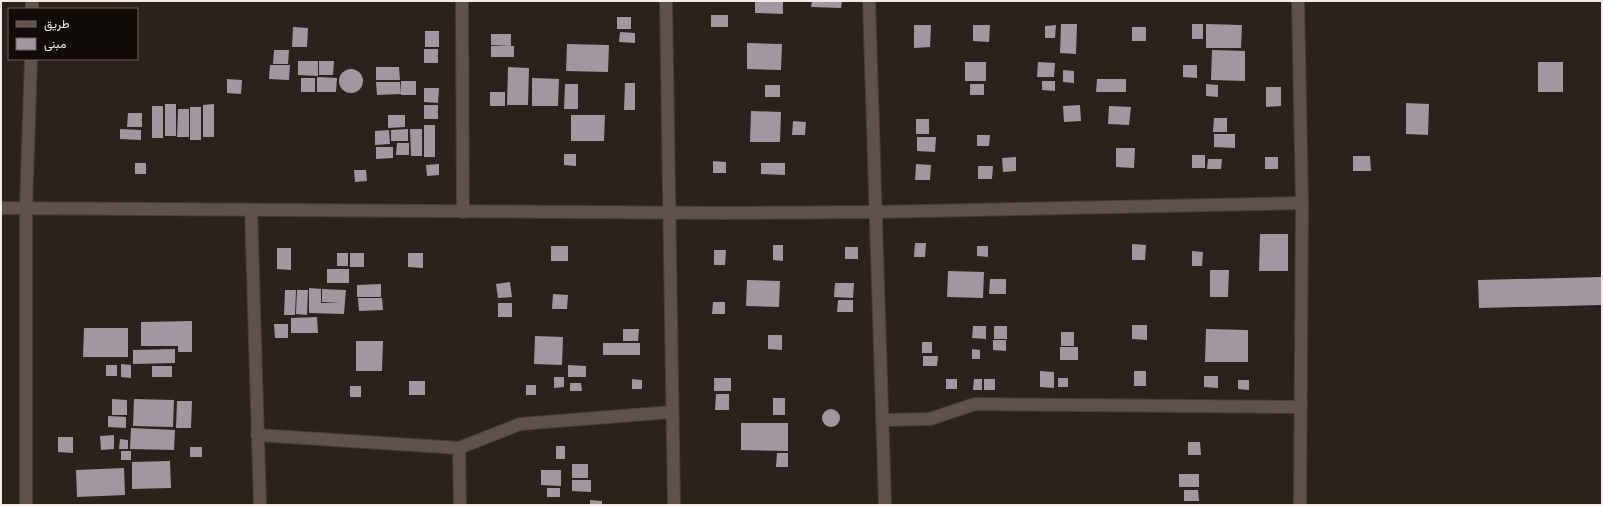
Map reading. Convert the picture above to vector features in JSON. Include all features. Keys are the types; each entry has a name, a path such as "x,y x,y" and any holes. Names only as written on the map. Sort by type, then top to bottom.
{"street":[{"path":"462,1 463,212"},
{"path":"666,1 674,505"},
{"path":"869,1 885,505"},
{"path":"1298,1 1302,203 1300,505"},
{"path":"26,505 26,208 30,60"},
{"path":"1,208 669,213 876,212 1302,203"},
{"path":"251,210 260,505"},
{"path":"882,420 930,419 975,404 1301,407"},
{"path":"257,435 459,448 520,424 672,412"},
{"path":"459,448 460,505"}],"building":[{"path":"755,1 783,1 783,14 755,13"},
{"path":"812,1 842,1 841,8 811,7"},
{"path":"711,15 728,15 728,27 711,27"},
{"path":"617,17 631,17 631,29 617,29"},
{"path":"1061,24 1077,24 1076,54 1060,53"},
{"path":"1192,24 1203,24 1203,39 1192,39"},
{"path":"1206,24 1242,25 1241,48 1206,48"},
{"path":"914,25 931,25 930,47 914,48"},
{"path":"973,25 990,25 989,42 973,41"},
{"path":"1056,25 1055,38 1045,38 1045,26"},
{"path":"293,27 308,28 307,47 292,47"},
{"path":"1132,27 1146,27 1146,41 1132,41"},
{"path":"425,31 439,31 439,47 425,47"},
{"path":"620,32 635,33 635,43 619,42"},
{"path":"491,34 511,34 511,46 491,45"},
{"path":"747,43 782,44 781,70 747,69"},
{"path":"567,44 609,45 608,72 566,71"},
{"path":"491,46 514,46 514,57 491,57"},
{"path":"424,49 438,49 438,63 424,63"},
{"path":"274,50 289,50 288,64 273,64"},
{"path":"1212,50 1245,51 1245,81 1211,80"},
{"path":"298,61 318,61 318,76 298,75"},
{"path":"319,61 334,61 333,75 319,75"},
{"path":"965,62 986,62 986,81 965,81"},
{"path":"1038,62 1055,63 1054,77 1037,77"},
{"path":"1538,62 1563,62 1563,92 1538,92"},
{"path":"270,65 290,65 289,80 269,79"},
{"path":"1183,65 1197,65 1197,78 1183,77"},
{"path":"376,67 399,67 400,80 376,80"},
{"path":"508,67 529,68 528,105 507,105"},
{"path":"351,69 359,73 363,81 359,89 351,93 343,89 339,81 343,73"},
{"path":"1063,70 1074,71 1074,83 1063,82"},
{"path":"317,77 337,78 336,92 317,92"},
{"path":"301,78 315,78 315,92 301,92"},
{"path":"532,78 559,79 558,106 532,106"},
{"path":"227,79 242,80 241,94 227,93"},
{"path":"1097,79 1126,79 1126,92 1096,92"},
{"path":"401,81 416,81 416,95 401,95"},
{"path":"1042,81 1055,81 1055,91 1042,90"},
{"path":"376,82 400,82 401,94 377,95"},
{"path":"625,83 635,83 635,110 624,110"},
{"path":"565,84 578,84 578,109 564,109"},
{"path":"970,84 984,84 984,95 970,95"},
{"path":"1206,84 1218,85 1218,97 1206,96"},
{"path":"765,85 780,85 780,97 765,97"},
{"path":"1266,87 1281,87 1281,106 1266,107"},
{"path":"424,88 439,88 438,103 424,102"},
{"path":"490,92 505,92 505,106 490,106"},
{"path":"1406,103 1429,104 1428,135 1406,134"},
{"path":"165,104 176,104 176,136 165,136"},
{"path":"214,104 214,137 203,137 203,105"},
{"path":"424,105 438,105 438,119 424,119"},
{"path":"1080,105 1081,121 1064,122 1063,106"},
{"path":"152,106 163,106 163,138 152,138"},
{"path":"1109,106 1131,107 1129,125 1108,124"},
{"path":"190,107 201,107 201,140 190,140"},
{"path":"178,109 189,109 189,137 177,137"},
{"path":"751,111 781,112 780,142 750,142"},
{"path":"128,113 142,113 142,127 127,127"},
{"path":"388,115 405,115 405,127 388,128"},
{"path":"571,115 605,115 604,141 571,141"},
{"path":"1214,118 1227,118 1227,132 1213,132"},
{"path":"916,119 929,119 929,134 916,134"},
{"path":"793,121 806,122 805,135 792,135"},
{"path":"424,125 435,125 435,157 424,157"},
{"path":"120,129 141,130 141,140 120,139"},
{"path":"408,129 408,141 391,141 391,130"},
{"path":"410,129 422,129 422,156 411,156"},
{"path":"389,130 390,144 375,145 375,131"},
{"path":"1214,134 1235,134 1235,148 1214,147"},
{"path":"977,135 990,135 989,146 977,146"},
{"path":"917,137 936,137 935,152 917,151"},
{"path":"397,143 409,143 409,155 396,155"},
{"path":"376,147 393,147 393,158 376,159"},
{"path":"1116,148 1135,148 1134,168 1116,167"},
{"path":"564,154 576,154 576,166 564,165"},
{"path":"1192,155 1205,155 1205,168 1192,168"},
{"path":"1353,156 1370,156 1371,171 1353,171"},
{"path":"1016,157 1016,171 1003,172 1002,158"},
{"path":"1265,157 1278,157 1278,169 1265,169"},
{"path":"1208,159 1222,159 1221,169 1207,169"},
{"path":"713,161 726,162 726,173 713,173"},
{"path":"135,163 146,163 146,174 135,174"},
{"path":"761,163 785,163 785,175 761,174"},
{"path":"439,164 439,175 427,176 426,165"},
{"path":"916,164 931,165 930,180 915,180"},
{"path":"978,166 993,166 992,179 978,179"},
{"path":"354,170 366,170 367,181 355,182"},
{"path":"1260,234 1288,234 1288,271 1259,271"},
{"path":"915,243 926,243 925,257 914,257"},
{"path":"1132,244 1146,245 1145,260 1132,260"},
{"path":"773,245 783,245 783,261 773,260"},
{"path":"551,246 568,246 568,261 551,261"},
{"path":"977,246 988,246 988,257 977,256"},
{"path":"845,247 858,247 858,259 845,259"},
{"path":"277,248 291,248 291,270 277,269"},
{"path":"714,250 726,250 725,265 714,265"},
{"path":"1192,251 1203,252 1202,266 1192,266"},
{"path":"337,253 348,253 348,266 337,266"},
{"path":"350,253 364,253 364,267 350,267"},
{"path":"408,253 423,253 423,268 408,267"},
{"path":"327,269 349,269 349,283 327,283"},
{"path":"1210,270 1229,270 1228,297 1210,297"},
{"path":"948,271 984,272 983,298 947,297"},
{"path":"1602,277 1602,305 1479,308 1478,280"},
{"path":"990,279 1006,279 1006,294 989,294"},
{"path":"747,280 780,281 779,307 746,306"},
{"path":"510,282 512,297 498,298 496,284"},
{"path":"835,283 854,283 853,298 834,297"},
{"path":"381,284 381,297 357,297 357,285"},
{"path":"309,288 321,289 321,303 340,303 322,302 322,289 346,290 344,314 309,313"},
{"path":"285,290 296,290 295,315 284,315"},
{"path":"297,290 308,290 307,315 296,314"},
{"path":"553,294 568,295 567,309 552,309"},
{"path":"358,298 382,298 383,310 359,311"},
{"path":"838,300 853,300 853,312 837,312"},
{"path":"713,302 725,302 725,314 712,314"},
{"path":"498,303 512,303 512,317 498,317"},
{"path":"317,317 318,333 291,333 291,318"},
{"path":"192,321 192,352 178,352 178,346 141,346 141,322"},
{"path":"274,324 288,324 288,338 275,338"},
{"path":"1132,325 1147,325 1147,340 1132,339"},
{"path":"973,326 986,326 986,339 972,338"},
{"path":"994,326 1007,326 1007,339 994,339"},
{"path":"84,328 128,328 128,357 83,357"},
{"path":"623,329 639,329 638,341 623,341"},
{"path":"1206,329 1248,330 1248,362 1205,362"},
{"path":"1061,332 1074,332 1074,346 1061,346"},
{"path":"768,335 782,335 782,350 768,349"},
{"path":"535,336 563,337 562,365 534,364"},
{"path":"993,340 1006,340 1006,351 993,350"},
{"path":"356,341 383,341 382,371 356,371"},
{"path":"922,342 932,342 932,353 922,353"},
{"path":"603,343 640,343 640,355 603,355"},
{"path":"1060,347 1078,347 1078,360 1060,360"},
{"path":"175,349 175,363 133,364 133,350"},
{"path":"972,349 980,350 980,359 972,359"},
{"path":"923,356 938,356 937,366 923,366"},
{"path":"121,364 131,365 131,378 121,377"},
{"path":"106,365 117,365 117,376 106,376"},
{"path":"568,365 586,366 586,377 568,377"},
{"path":"152,366 172,366 172,377 152,377"},
{"path":"1040,371 1054,372 1054,388 1040,387"},
{"path":"1134,371 1146,371 1146,386 1134,386"},
{"path":"1204,376 1218,376 1218,388 1204,387"},
{"path":"554,377 564,377 564,387 554,388"},
{"path":"714,378 731,378 731,391 714,391"},
{"path":"1058,378 1068,378 1068,387 1058,387"},
{"path":"632,379 642,380 642,389 632,389"},
{"path":"946,379 957,379 957,389 946,389"},
{"path":"974,379 982,379 982,390 973,390"},
{"path":"984,379 995,379 995,390 984,390"},
{"path":"1238,380 1249,380 1249,390 1238,389"},
{"path":"409,381 425,381 425,395 409,395"},
{"path":"570,383 581,383 582,391 570,391"},
{"path":"526,385 536,385 536,395 526,395"},
{"path":"350,386 361,386 361,397 350,397"},
{"path":"716,394 729,394 729,410 715,410"},
{"path":"773,398 785,398 785,415 773,415"},
{"path":"112,399 127,400 127,415 112,415"},
{"path":"134,399 174,400 173,427 133,426"},
{"path":"177,401 192,401 191,428 176,428"},
{"path":"831,409 837,412 840,418 837,424 831,427 825,424 822,418 825,412"},
{"path":"108,416 126,417 126,428 108,427"},
{"path":"741,423 788,423 788,451 741,450"},
{"path":"131,428 175,430 174,450 130,449"},
{"path":"114,435 114,449 101,450 100,436"},
{"path":"58,437 73,437 73,453 58,452"},
{"path":"120,439 128,440 128,449 119,449"},
{"path":"1188,442 1200,442 1201,455 1188,455"},
{"path":"556,446 565,446 565,459 556,459"},
{"path":"190,447 202,447 202,457 190,457"},
{"path":"121,451 131,451 131,460 121,460"},
{"path":"777,453 788,453 788,467 776,467"},
{"path":"170,461 171,488 132,489 132,462"},
{"path":"572,464 588,464 588,478 572,478"},
{"path":"124,468 125,495 77,497 76,470"},
{"path":"541,470 561,470 561,486 541,485"},
{"path":"1179,474 1199,474 1199,487 1179,487"},
{"path":"572,480 591,480 591,492 572,491"},
{"path":"547,488 560,488 560,497 547,497"},
{"path":"1184,490 1198,490 1199,501 1184,501"},
{"path":"590,500 602,501 602,505 590,505"}]}
